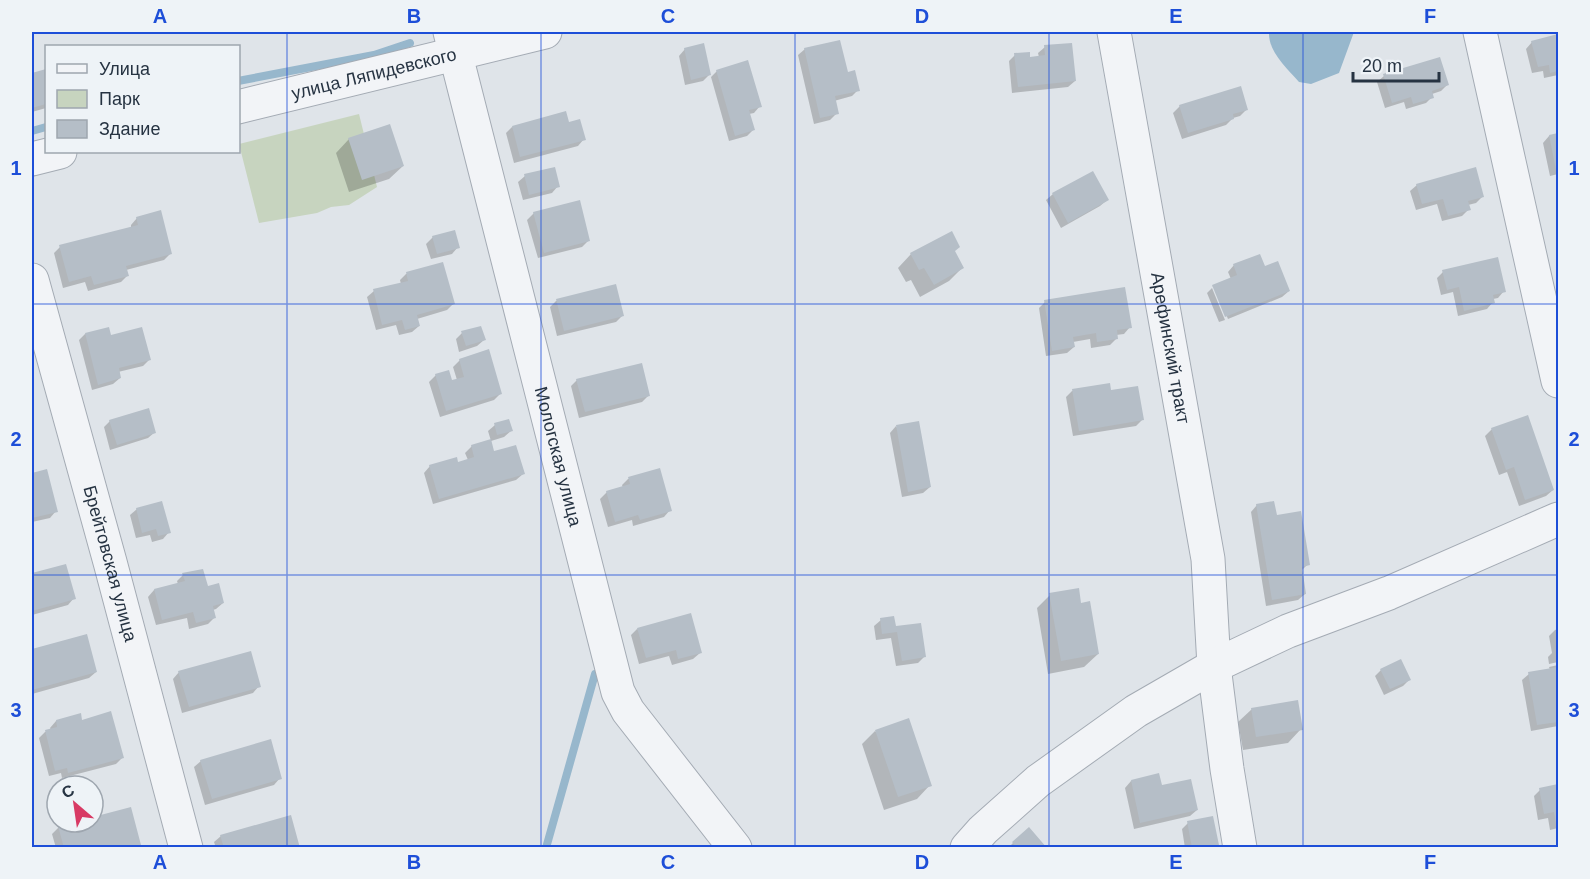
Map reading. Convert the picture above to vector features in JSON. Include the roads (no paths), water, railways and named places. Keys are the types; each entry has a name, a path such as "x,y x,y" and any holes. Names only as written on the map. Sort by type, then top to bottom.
{"street":[{"name":"улица Ляпидевского","path":"240,105 453,42 544,32"},
{"name":"Арефинский тракт","path":"1114,32 1208,559 1214,666 1240,848"},
{"path":"1480,32 1558,381"},
{"name":"Мологская улица","path":"453,42 618,692 628,711 735,848"},
{"path":"32,159 56,153"},
{"name":"Брейтовская улица","path":"32,280 186,848"},
{"path":"967,848 983,830 1038,781 1136,711 1214,666 1288,631 1389,593 1558,519"}],"water":[{"path":"1269,32 1354,32 1339,73 1311,84 1299,82 1284,65 1275,53"}],"waterway":[{"path":"240,81 374,55 410,43"},
{"path":"32,131 45,127"},
{"path":"546,848 595,674"}]}
